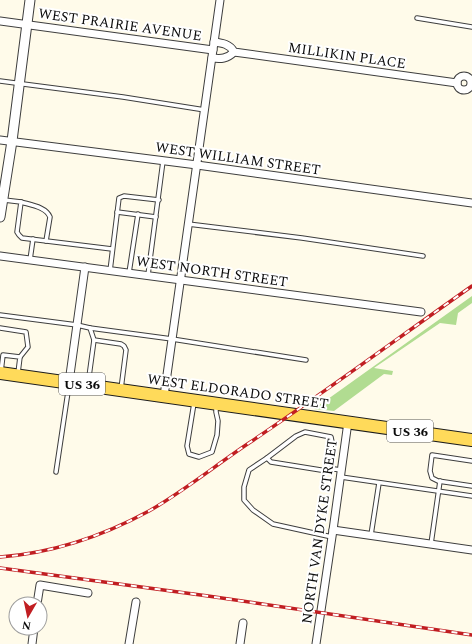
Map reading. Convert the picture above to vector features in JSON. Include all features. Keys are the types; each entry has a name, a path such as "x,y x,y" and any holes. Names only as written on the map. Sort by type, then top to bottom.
{"main road":[{"name":"WEST ELDORADO STREET","path":"0,373 472,440"}],"street":[{"path":"0,217 12,141 30,0"},
{"path":"164,396 220,0"},
{"name":"WEST PRAIRIE AVENUE","path":"0,21 213,54"},
{"name":"MILLIKIN PLACE","path":"214,42 226,45 234,52 457,83"},
{"name":"MILLIKIN PLACE","path":"213,54 222,58 227,57 234,52"},
{"name":"WEST WILLIAM STREET","path":"0,140 197,165 472,203"},
{"name":"WEST NORTH STREET","path":"0,256 421,312"},
{"path":"69,382 85,267"},
{"name":"NORTH VAN DYKE STREET","path":"316,644 348,422"},
{"path":"333,533 371,535 472,550"},
{"path":"38,596 40,585 88,593"},
{"path":"129,644 136,602"},
{"path":"240,644 243,623"}],"lane":[{"path":"417,18 472,27"},
{"path":"0,81 204,110"},
{"path":"148,276 164,161"},
{"path":"110,271 119,198 124,196 158,200"},
{"path":"3,200 21,202 46,211 50,217 46,241"},
{"path":"21,202 17,232 22,238 112,249"},
{"path":"117,212 156,217"},
{"path":"129,273 138,214"},
{"path":"188,224 302,238 423,256"},
{"path":"30,260 33,239"},
{"path":"0,315 77,325 306,360"},
{"path":"0,328 26,332 28,347 20,357 17,376"},
{"path":"88,385 94,340 90,328"},
{"path":"94,340 124,346 126,350 121,390"},
{"path":"0,373 2,354 20,357"},
{"path":"56,472 69,382"},
{"path":"194,400 187,446 189,454 199,457 212,452 218,421 216,412 217,403"},
{"path":"327,471 332,442 330,437 305,432 296,436 249,470 244,487 244,500 253,510 273,524 333,533"},
{"path":"472,461 432,455 430,471 432,478 440,481 472,486"},
{"path":"267,458 271,462 327,471 334,469 341,474 379,483 472,496"},
{"path":"431,544 440,481"},
{"path":"371,535 379,483"}],"green space":[{"path":"472,296 472,303 458,313 456,325 440,323 374,368 393,371 392,375 384,374 334,411 314,409"}],"railway":[{"path":"0,557 39,552 77,542 114,528 149,511 306,404 472,286"},
{"path":"0,568 208,596 472,635"}]}
